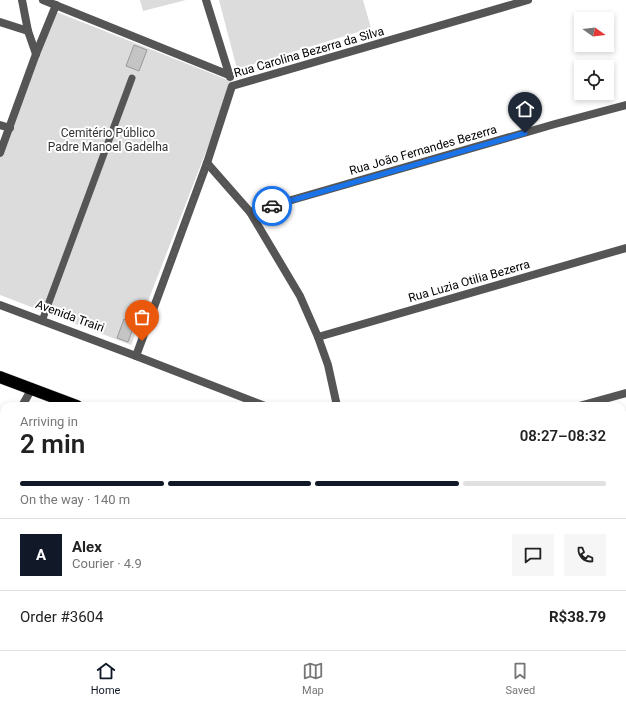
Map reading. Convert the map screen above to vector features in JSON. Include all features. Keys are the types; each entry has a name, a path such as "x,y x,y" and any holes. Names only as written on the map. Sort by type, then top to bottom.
{"highway":[{"path":"0,377 66,402"}],"street":[{"path":"22,0 28,31 36,54"},
{"path":"43,0 229,75"},
{"path":"206,0 232,86"},
{"name":"Rua Carolina Bezerra da Silva","path":"136,356 207,163 232,86 528,0"},
{"path":"0,153 36,54 56,5"},
{"path":"0,22 28,31"},
{"name":"Rua João Fernandes Bezerra","path":"250,212 626,105"},
{"path":"0,125 10,128"},
{"path":"207,163 250,212 300,296 318,337 328,365 336,402"},
{"name":"Rua Luzia Otilia Bezerra","path":"318,337 626,248"},
{"name":"Avenida Trairi","path":"0,305 255,402"},
{"path":"24,402 31,390"},
{"path":"593,402 626,393"}],"lane":[{"path":"42,320 132,78"}],"green space":[{"path":"140,0 186,0 143,11"},
{"path":"219,0 363,0 371,28 237,69"},
{"name":"Cemitério Público Padre Manoel Gadelha","path":"54,11 233,82 131,345 0,295 0,155"}],"building":[{"path":"134,45 147,50 139,71 126,66"},
{"path":"124,319 135,323 128,342 117,338"}],"way so far":[{"path":"142,341 207,163 250,212 272,206"}],"route":[{"path":"272,206 525,133"}]}
